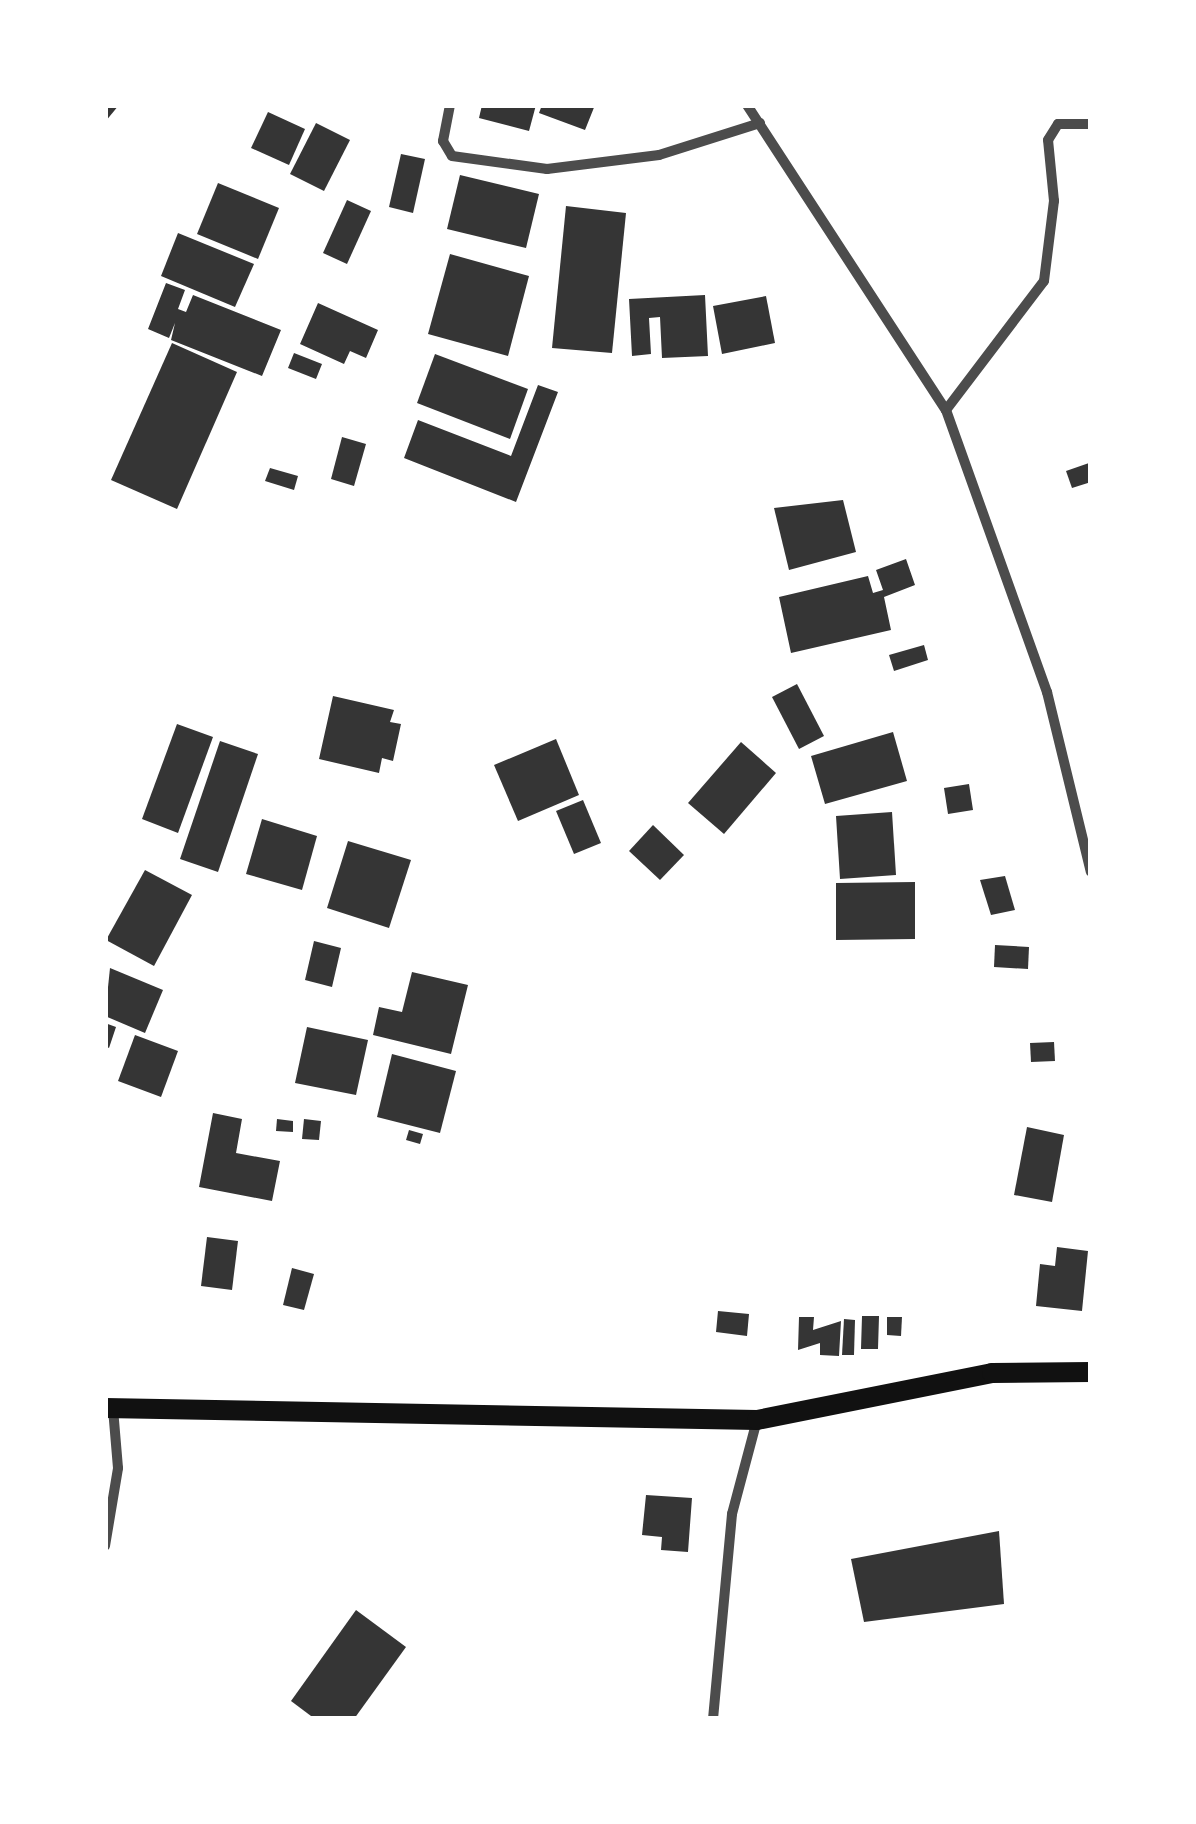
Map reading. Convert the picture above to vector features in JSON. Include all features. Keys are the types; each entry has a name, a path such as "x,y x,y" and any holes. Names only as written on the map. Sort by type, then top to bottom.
{"main road":[{"path":"109,1408 757,1420 992,1373 1091,1372"}],"street":[{"path":"450,105 443,141 452,156 548,169 659,155 760,123"},
{"path":"746,105 872,309 946,410 1020,606 1091,872"},
{"path":"946,410 1044,281 1054,202 1048,140 1058,124 1091,124"},
{"path":"105,1546 118,1468 109,1408"},
{"path":"713,1719 732,1514 757,1420"}],"building":[{"path":"105,105 119,105 105,122"},
{"path":"482,105 536,105 529,131 479,118"},
{"path":"542,105 595,105 585,130 539,113"},
{"path":"268,112 305,129 289,165 251,148"},
{"path":"316,123 350,140 324,191 290,174"},
{"path":"401,154 425,159 413,213 389,207"},
{"path":"460,175 539,194 526,248 447,229"},
{"path":"218,183 279,208 258,259 197,234"},
{"path":"347,200 371,211 347,264 323,253"},
{"path":"566,206 626,213 612,353 552,348"},
{"path":"178,233 254,264 235,307 161,276"},
{"path":"450,254 529,276 508,356 428,334"},
{"path":"166,283 185,290 178,309 186,312 193,295 281,330 262,376 171,340 175,323 169,338 148,329"},
{"path":"705,295 708,356 662,358 660,317 649,318 651,354 632,356 629,299"},
{"path":"766,296 775,343 722,354 713,306"},
{"path":"318,303 378,330 366,358 350,351 344,364 300,344"},
{"path":"172,343 237,372 177,509 111,480"},
{"path":"294,353 322,364 316,379 288,368"},
{"path":"435,354 528,389 510,439 417,403"},
{"path":"538,385 558,392 516,502 404,458 418,420 511,456"},
{"path":"342,437 366,444 354,486 331,479"},
{"path":"1089,463 1091,482 1072,488 1066,471"},
{"path":"270,468 298,476 294,490 265,481"},
{"path":"843,500 856,552 789,570 774,508"},
{"path":"906,559 915,585 884,597 891,630 791,653 779,597 868,576 873,593 883,590 876,570"},
{"path":"924,645 928,660 894,671 889,655"},
{"path":"797,684 824,736 799,749 772,697"},
{"path":"333,696 394,710 390,722 401,724 393,761 382,758 379,773 319,759"},
{"path":"177,724 213,737 178,833 142,819"},
{"path":"893,732 907,781 825,804 811,756"},
{"path":"556,739 579,795 518,821 494,765"},
{"path":"220,741 258,754 218,872 180,859"},
{"path":"741,742 776,773 724,834 688,803"},
{"path":"969,784 973,810 948,814 944,788"},
{"path":"583,800 601,843 574,854 556,811"},
{"path":"892,812 896,875 840,879 836,816"},
{"path":"262,819 317,836 302,890 246,874"},
{"path":"653,825 684,855 660,880 629,851"},
{"path":"348,841 411,860 389,928 327,908"},
{"path":"145,870 192,895 154,966 106,940"},
{"path":"1005,876 1015,910 991,915 980,880"},
{"path":"915,882 915,939 836,940 836,883"},
{"path":"314,941 341,948 332,987 305,980"},
{"path":"995,945 1029,947 1028,969 994,967"},
{"path":"110,968 163,990 145,1033 105,1016"},
{"path":"412,972 468,985 451,1054 373,1035 379,1007 402,1012"},
{"path":"105,1023 116,1027 109,1048 105,1046"},
{"path":"307,1027 368,1040 356,1095 295,1083"},
{"path":"135,1035 178,1051 161,1097 118,1081"},
{"path":"1054,1042 1055,1061 1031,1062 1030,1043"},
{"path":"392,1054 456,1071 440,1133 377,1117"},
{"path":"213,1113 242,1119 236,1153 280,1161 272,1201 199,1187"},
{"path":"277,1119 293,1121 293,1132 276,1131"},
{"path":"304,1119 321,1121 319,1140 302,1139"},
{"path":"1027,1127 1064,1135 1052,1202 1014,1195"},
{"path":"409,1130 423,1134 420,1144 406,1140"},
{"path":"207,1237 238,1241 232,1290 201,1286"},
{"path":"1057,1247 1088,1251 1082,1311 1036,1306 1040,1264 1055,1266"},
{"path":"292,1268 314,1274 304,1310 283,1305"},
{"path":"718,1311 749,1314 747,1336 716,1332"},
{"path":"862,1316 879,1316 878,1349 861,1349"},
{"path":"799,1317 814,1317 813,1330 841,1321 839,1356 820,1355 820,1343 798,1350"},
{"path":"887,1317 902,1317 901,1336 887,1335"},
{"path":"844,1319 855,1320 854,1355 842,1355"},
{"path":"646,1495 692,1498 688,1552 661,1550 662,1537 642,1535"},
{"path":"999,1531 1004,1604 864,1622 851,1559"},
{"path":"356,1610 406,1647 354,1719 315,1719 291,1701"}]}
